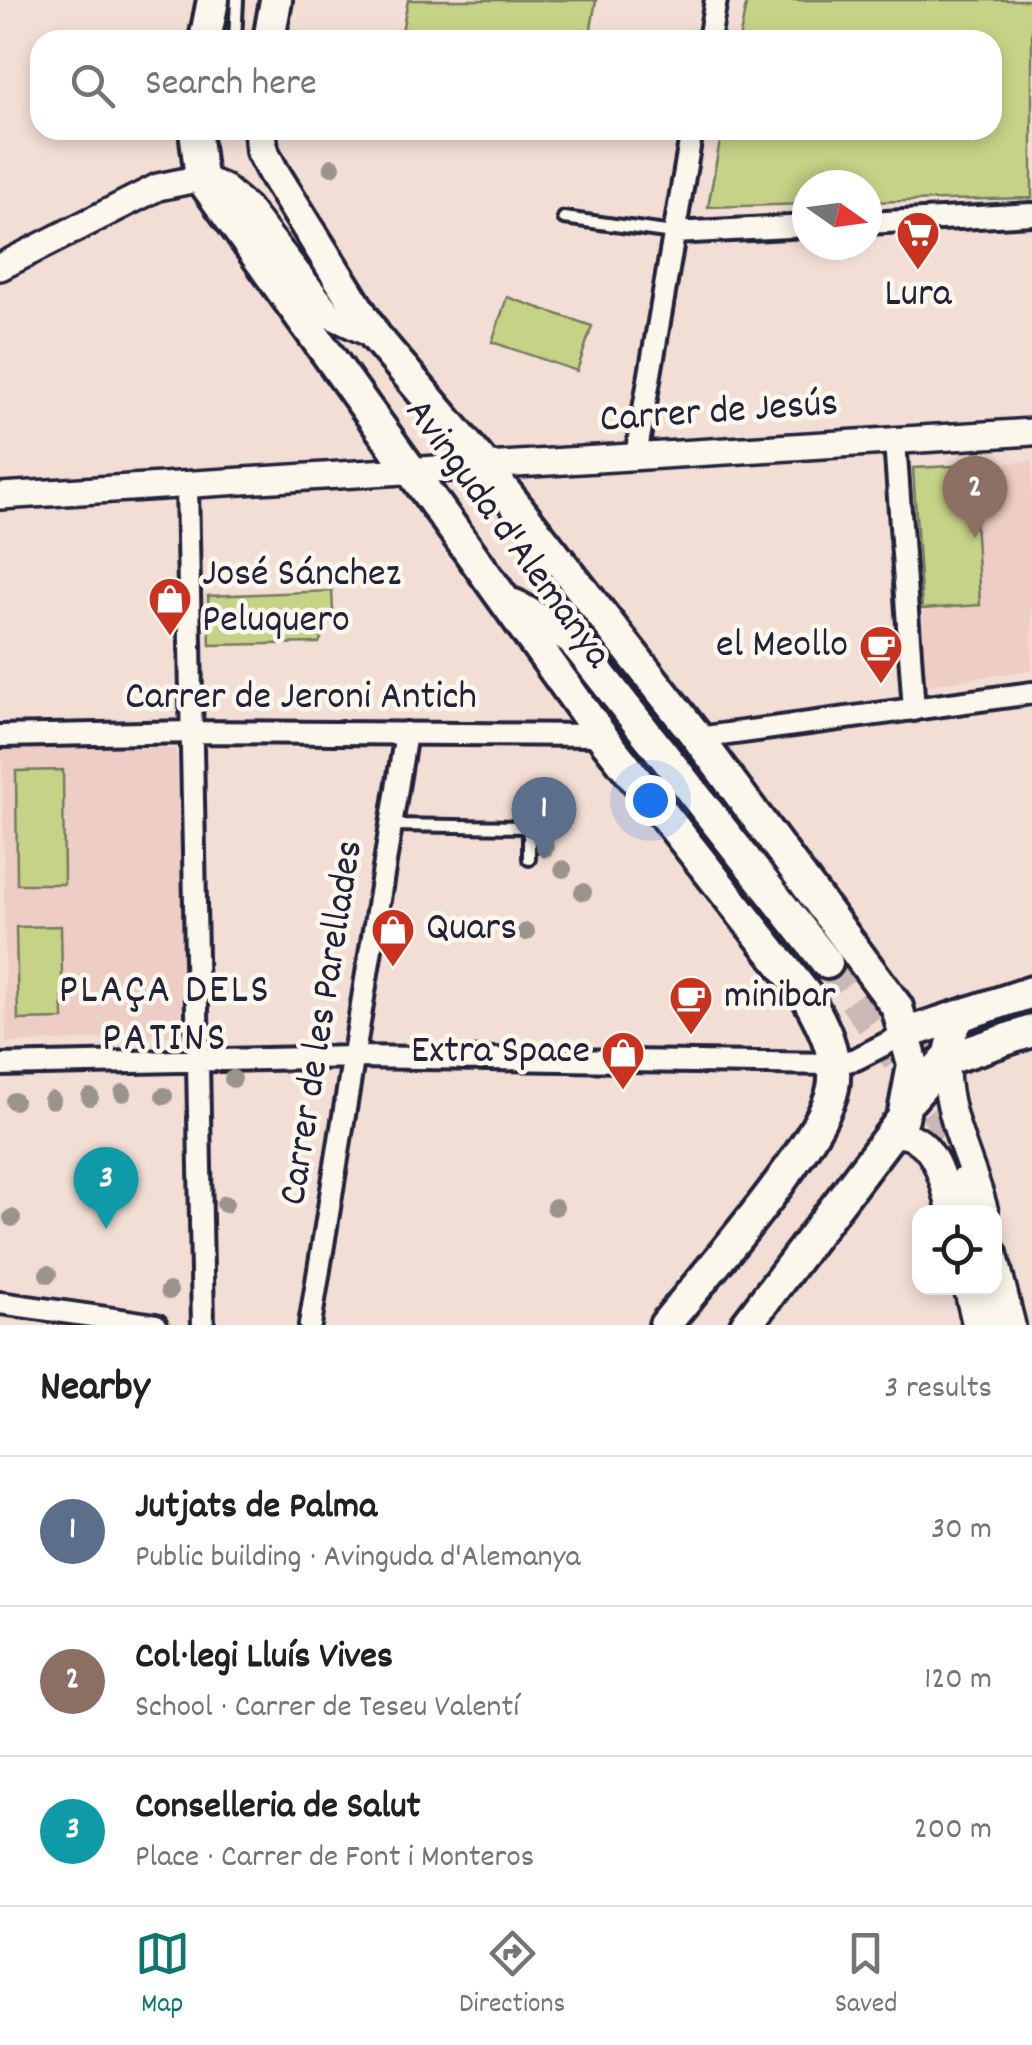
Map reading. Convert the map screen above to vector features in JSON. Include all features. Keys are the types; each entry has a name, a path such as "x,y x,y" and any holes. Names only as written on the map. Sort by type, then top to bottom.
{"main road":[{"path":"207,30 212,0"},
{"path":"271,30 276,0"},
{"path":"196,140 202,178"},
{"name":"Avinguda d'Alemanya","path":"261,140 273,172 375,336 485,466 698,738 898,1008 913,1065 909,1102 890,1135 746,1325"},
{"name":"Avinguda d'Alemanya","path":"202,178 601,735 806,995 824,1026 834,1064 828,1107 808,1141 665,1325"},
{"path":"503,598 572,639 826,963"},
{"path":"980,1021 1032,992"},
{"path":"906,1033 980,1021 1032,1018"},
{"path":"909,1102 945,1060 1032,1031"},
{"path":"988,1295 995,1325"}],"street":[{"path":"711,30 716,0"},
{"path":"636,456 690,140"},
{"path":"0,267 158,187 202,178"},
{"name":"Avinguda d'Alemanya","path":"202,178 223,187 247,208 330,315 375,336"},
{"path":"882,222 1032,214"},
{"path":"673,233 792,227"},
{"name":"Carrer de Jesús","path":"0,496 1032,432"},
{"path":"895,440 914,710"},
{"path":"188,485 203,1325"},
{"path":"698,738 1032,693"},
{"name":"Carrer de Jeroni Antich","path":"0,736 192,732 601,735"},
{"name":"Carrer de les Parellades","path":"310,1325 406,733"},
{"path":"980,1021 957,1026 945,1060 948,1095 983,1205"},
{"path":"0,1065 354,1057 834,1064 856,1059 906,1033"},
{"path":"890,1135 906,1133 925,1145 943,1180 948,1205"},
{"path":"1002,1285 1012,1325"},
{"path":"969,1295 976,1325"},
{"path":"0,1303 156,1325"}],"lane":[{"path":"236,30 238,0"},
{"path":"564,218 673,233"},
{"path":"392,825 529,827 530,858"}],"shaded area":[{"path":"1032,461 1032,670 927,685 913,468"},
{"path":"2,745 176,749 186,1035 6,1043"}],"green space":[{"path":"408,0 596,0 591,30 402,30"},
{"path":"747,0 1032,0 1032,198 882,202 882,170 792,170 792,204 708,207 720,140 1002,140 1002,30 741,30"},
{"path":"507,297 592,326 577,371 492,342"},
{"path":"972,465 980,605 922,609 913,468"},
{"path":"530,556 841,955 838,959 563,611 520,563"},
{"path":"332,591 333,610 319,643 210,645 208,596"},
{"path":"63,770 64,884 17,884 16,771"},
{"path":"61,926 63,1019 18,1020 16,927"}],"tunnel":[{"path":"827,963 939,1117 958,1165"},
{"path":"884,1035 922,1045 990,1031"}],"place":[{"name":"Lura","path":"918,271"},
{"name":"Col·legi Lluís Vives","path":"975,538"},
{"name":"José Sánchez Peluquero","path":"170,637"},
{"name":"el Meollo","path":"881,685"},
{"name":"Jutjats de Palma","path":"544,859"},
{"name":"Quars","path":"393,968"},
{"name":"minibar","path":"691,1036"},
{"name":"Extra Space","path":"623,1091"},
{"name":"Conselleria de Salut","path":"106,1229"}],"district":[{"name":"PLAÇA DELS PATINS","path":"165,1017"}]}
